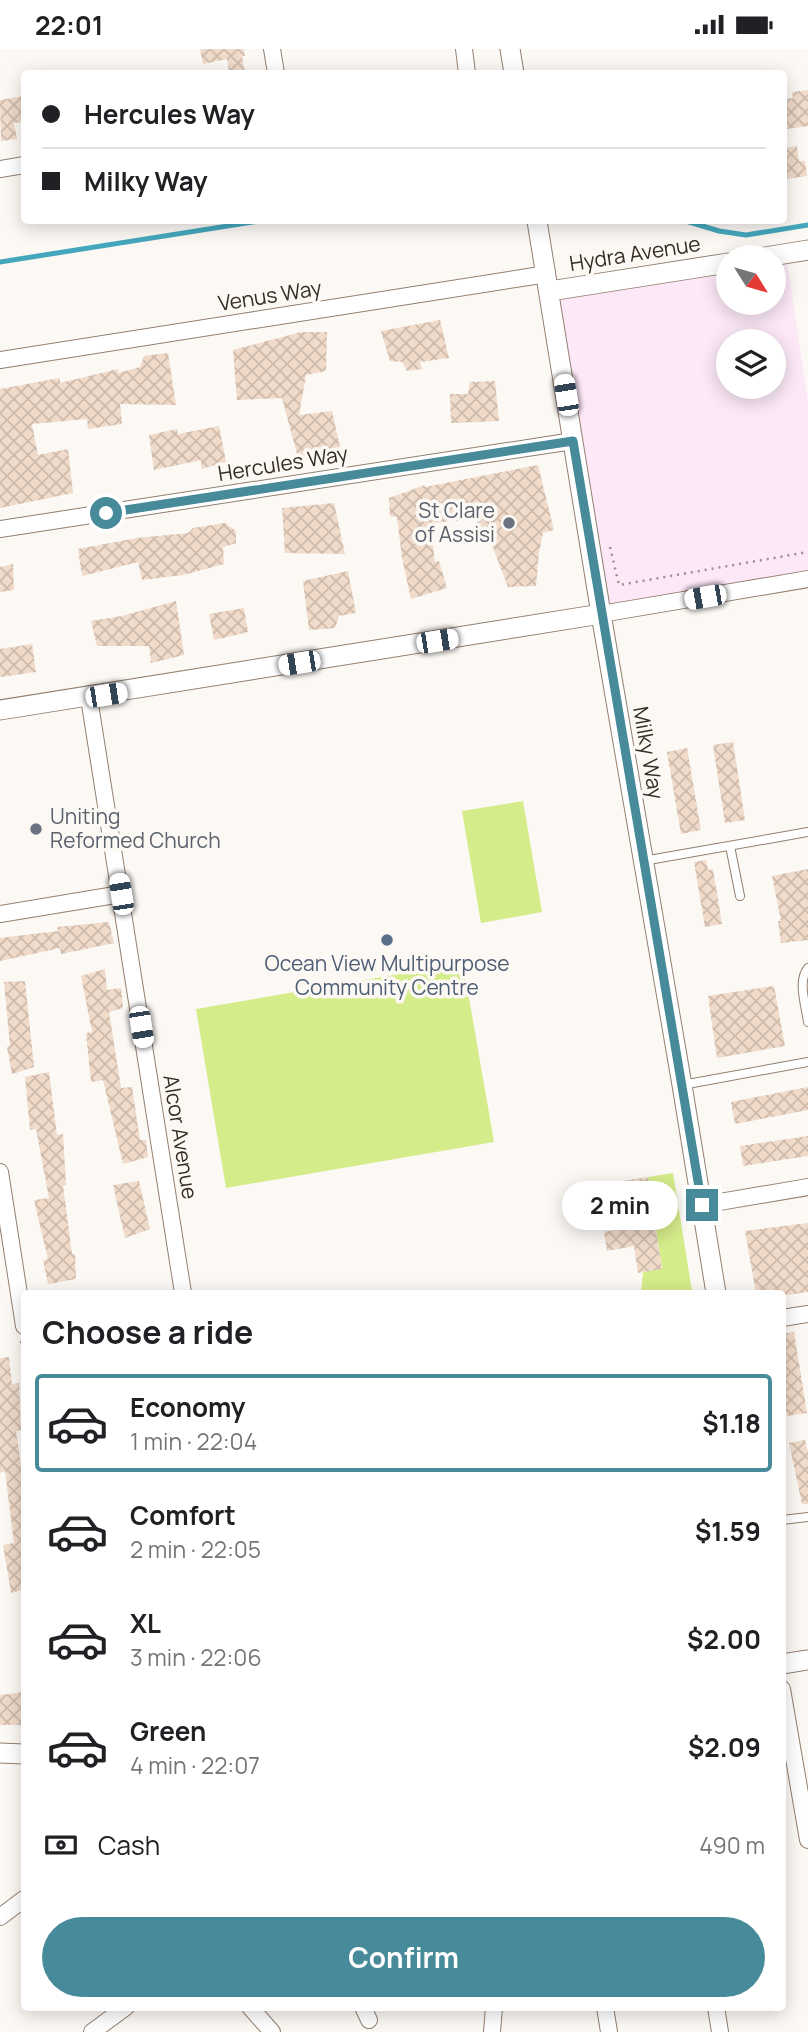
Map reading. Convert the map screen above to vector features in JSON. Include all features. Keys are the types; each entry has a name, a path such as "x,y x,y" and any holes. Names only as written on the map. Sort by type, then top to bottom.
{"street":[{"path":"272,49 276,70"},
{"path":"464,49 467,70"},
{"path":"510,49 514,70"},
{"path":"0,169 21,166"},
{"name":"Milky Way","path":"538,224 716,1290"},
{"path":"786,254 808,250"},
{"name":"Hydra Avenue","path":"548,283 716,264"},
{"name":"Venus Way","path":"0,361 548,283"},
{"name":"Hercules Way","path":"0,529 573,441"},
{"path":"0,710 89,698 808,579"},
{"name":"Alcor Avenue","path":"89,698 183,1290"},
{"path":"0,914 121,894"},
{"path":"0,1172 21,1307"},
{"path":"702,1205 808,1187"},
{"path":"786,1317 808,1314"},
{"path":"786,1663 808,1660"},
{"path":"786,1706 804,1785 808,1840"},
{"path":"0,1753 21,1754"},
{"path":"786,1788 804,1785"},
{"path":"0,1917 21,1901"},
{"path":"92,2032 121,2011"},
{"path":"254,2011 272,2032"},
{"path":"492,2032 494,2011"},
{"path":"606,2011 609,2032"},
{"path":"717,2011 720,2032"}],"lane":[{"path":"643,861 808,832"},
{"path":"730,846 740,896"},
{"path":"808,968 804,971 803,981 808,1022"},
{"path":"682,1085 808,1062"},
{"path":"786,1520 808,1517"}],"path":[{"path":"609,540 619,585 808,552"}],"shaded area":[{"path":"786,254 808,402 808,579 601,614 550,291 716,265 716,315 786,315"}],"green space":[{"path":"523,801 542,912 481,923 462,811"},
{"path":"463,963 494,1142 226,1188 196,1009"},
{"path":"673,1173 692,1290 641,1290 643,1272 662,1268 648,1177"}],"building":[{"path":"200,49 244,49 245,56 242,56 244,70 229,70 227,59 203,64"},
{"path":"808,90 808,126 787,129 787,99 793,98 792,92"},
{"path":"21,96 21,122 14,123 17,139 1,141 0,100"},
{"path":"797,146 799,161 805,161 807,176 787,179 787,148"},
{"path":"440,320 449,358 420,362 422,369 407,371 402,362 390,361 381,331"},
{"path":"301,332 327,332 326,371 306,375 299,415 332,411 340,447 298,458 282,398 237,400 233,350"},
{"path":"168,353 176,405 120,404 122,424 88,429 87,419 32,424 38,455 68,449 73,493 0,508 0,389 60,378 60,383 118,369 118,373 140,367 144,356"},
{"path":"495,381 499,421 451,423 450,394 468,394 470,382"},
{"path":"219,426 226,462 202,469 201,460 154,470 149,435 177,429 178,434"},
{"path":"538,465 554,530 543,533 536,586 508,587 490,540 477,545 476,519 430,523 435,562 439,561 447,588 411,599 397,517 390,516 389,498 425,485"},
{"path":"334,503 345,554 285,553 282,508"},
{"path":"225,523 236,531 236,543 223,547 224,564 183,575 142,580 138,562 82,576 78,549 137,538 188,533 193,528"},
{"path":"13,564 14,590 0,592 0,567"},
{"path":"348,571 356,613 339,616 335,628 309,630 303,581"},
{"path":"176,601 184,655 151,663 149,646 97,646 91,621 122,616"},
{"path":"244,608 248,632 214,640 209,614"},
{"path":"32,644 36,672 0,677 0,649"},
{"path":"733,742 745,820 725,823 713,745"},
{"path":"687,748 701,830 681,834 667,752"},
{"path":"706,860 708,870 713,869 722,924 705,927 694,862"},
{"path":"808,869 808,940 781,943 778,921 781,921 772,876"},
{"path":"109,922 114,943 61,954 60,948 0,961 0,938 58,931 57,927"},
{"path":"105,969 107,990 121,988 123,1008 109,1012 121,1088 132,1087 140,1140 146,1140 148,1157 123,1164 103,1080 91,1082 86,1033 92,1032 81,976"},
{"path":"25,981 34,1067 12,1074 7,1047 10,1046 4,982"},
{"path":"774,986 785,1046 717,1058 708,996"},
{"path":"49,1072 57,1135 63,1134 66,1185 63,1186 72,1254 75,1254 76,1279 48,1284 43,1260 48,1259 34,1200 49,1198 36,1129 30,1130 25,1077"},
{"path":"808,1087 808,1110 735,1124 731,1102"},
{"path":"808,1136 808,1156 743,1166 740,1146"},
{"path":"648,1177 662,1269 638,1273 634,1246 607,1251 604,1232 630,1227 623,1181"},
{"path":"139,1181 150,1229 125,1238 113,1185"},
{"path":"808,1223 808,1292 786,1295 786,1290 755,1290 745,1231"},
{"path":"794,1332 807,1413 787,1416 786,1411 786,1333"},
{"path":"9,1357 12,1384 19,1383 21,1430 16,1431 21,1467 21,1590 11,1593 3,1545 14,1543 5,1471 0,1473 0,1358"},
{"path":"805,1440 808,1453 808,1504 802,1504 789,1443"},
{"path":"21,1692 21,1725 0,1725 0,1695"}],"waterway":[{"path":"0,262 240,224"},
{"path":"696,224 746,235 808,225"}],"place":[{"name":"St Clare of Assisi","path":"509,523"},
{"name":"Uniting Reformed Church","path":"36,829"},
{"name":"Ocean View Multipurpose Community Centre","path":"387,940"}],"route":[{"path":"106,513 573,441 702,1205"}]}
